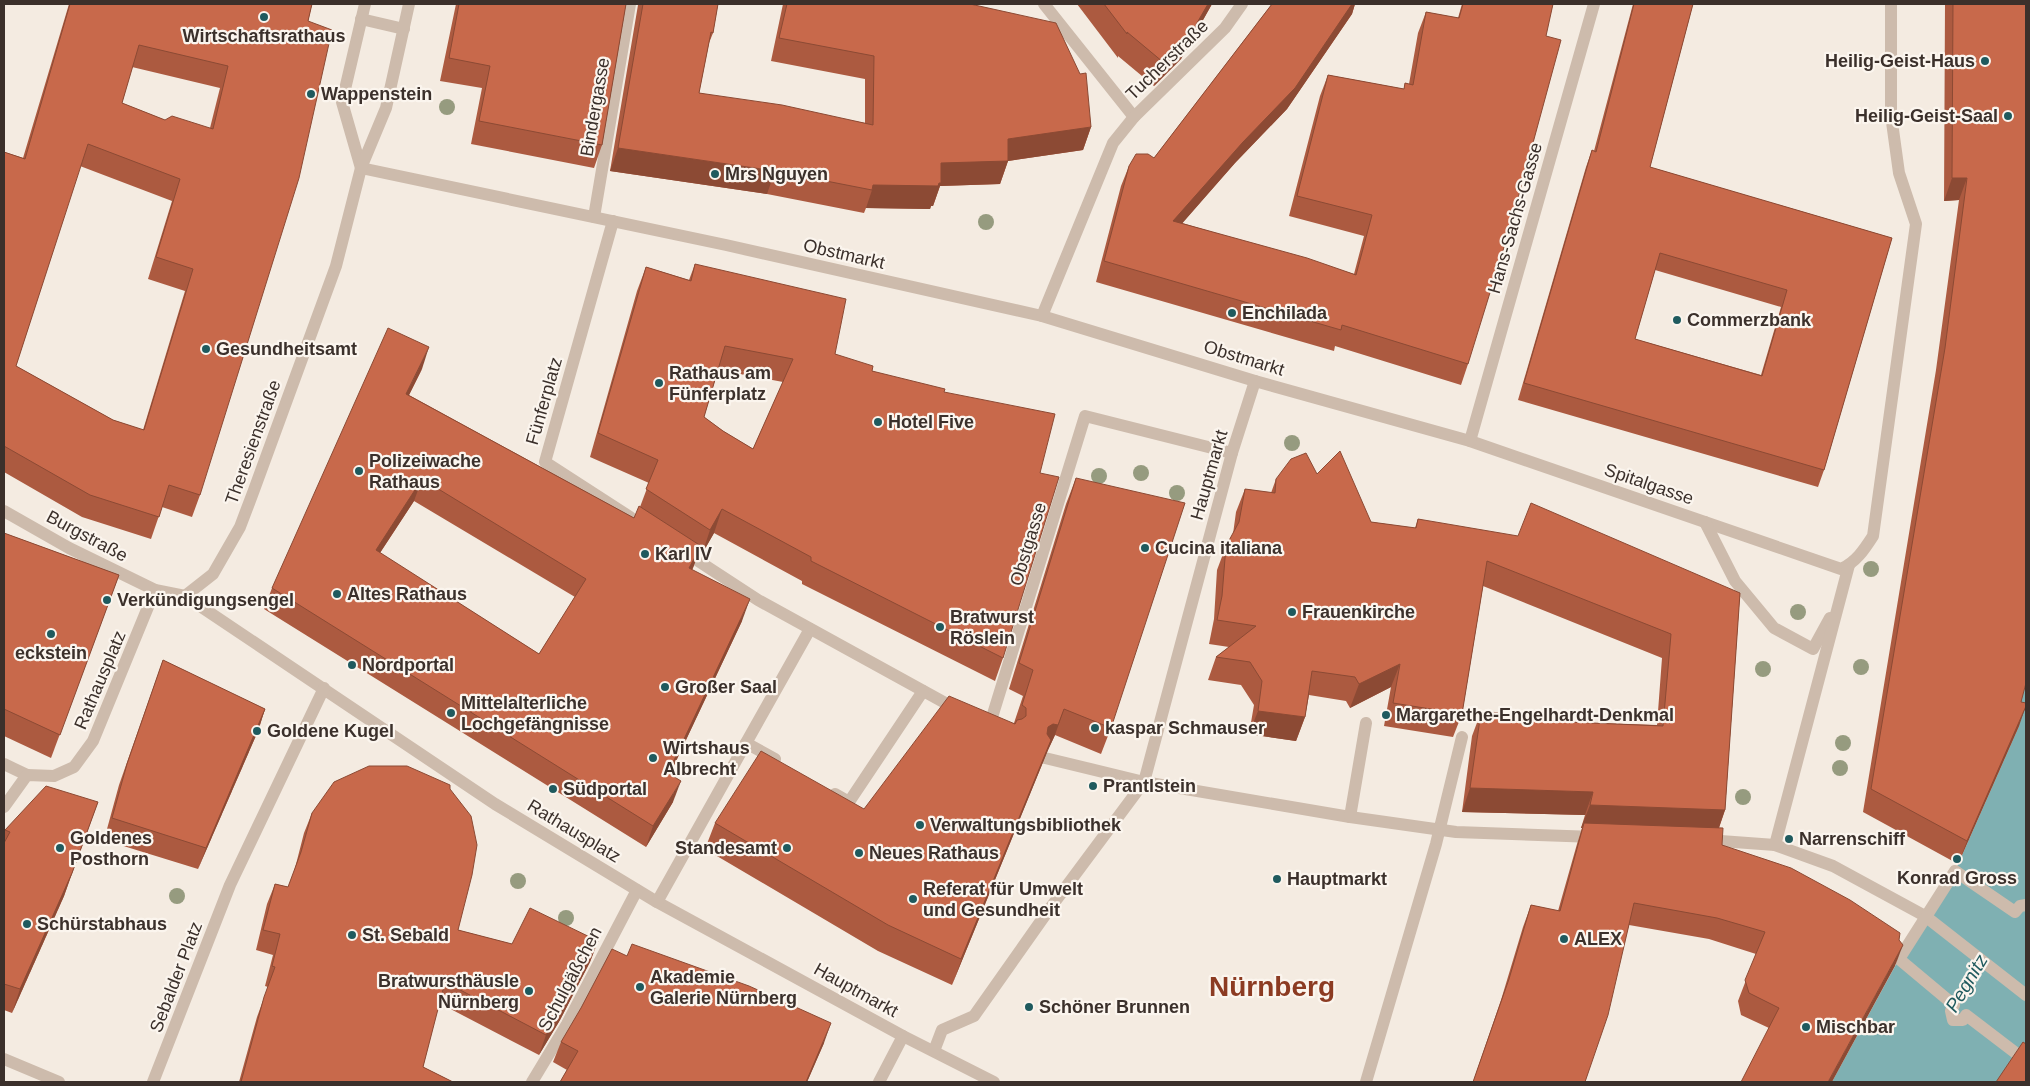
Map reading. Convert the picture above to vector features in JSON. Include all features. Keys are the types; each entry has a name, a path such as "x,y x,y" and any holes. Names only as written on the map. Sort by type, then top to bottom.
{"street":[{"path":"364,4 342,102 362,168 613,221"},
{"name":"Theresienstraße","path":"185,596 212,574 240,527 324,304 362,168 386,108 409,4"},
{"name":"Bindergasse","path":"594,217 630,4"},
{"path":"1042,316 1113,143 1134,117 1044,4"},
{"name":"Tucherstraße","path":"1134,117 1225,28 1242,4"},
{"name":"Hans-Sachs-Gasse","path":"1470,441 1594,4"},
{"path":"1705,522 1735,580 1774,628 1813,649 1830,619 1845,567 1861,555 1873,536 1916,224 1899,173 1891,115 1891,4"},
{"path":"361,19 404,29"},
{"name":"Obstmarkt","path":"613,221 1042,316 1209,365 1255,381 1436,432"},
{"name":"Fünferplatz","path":"613,221 544,462 643,526"},
{"name":"Hauptmarkt","path":"934,1051 942,1030 974,1016 1048,911 1144,782 1232,453 1255,381"},
{"name":"Obstgasse","path":"981,723 1004,682 1085,416 1232,453"},
{"name":"Spitalgasse","path":"1436,432 1470,441 1705,522 1845,567"},
{"name":"Burgstraße","path":"4,510 69,548 155,590"},
{"path":"676,547 758,600 1002,734"},
{"path":"1775,845 1845,567"},
{"name":"Rathausplatz","path":"27,775 54,776 74,767 94,741 155,590 185,596 495,804 657,902"},
{"path":"657,902 810,629"},
{"name":"Sebalder Platz","path":"153,1082 230,885 324,688"},
{"path":"824,787 849,802 923,691"},
{"path":"1350,817 1366,723"},
{"path":"1366,1082 1440,830 1462,737"},
{"path":"746,743 789,768"},
{"path":"1045,758 1144,782 1350,817 1440,830 1603,837"},
{"path":"4,764 27,775 4,807"},
{"path":"1691,840 1775,845 1833,866 1926,916 2026,995"},
{"path":"2026,905 2020,906 2015,912 1955,871 1899,959 1954,1005 1950,1011 1953,1020 1962,1020 1966,1015 2021,1057 2018,1060 2026,1065"},
{"name":"Schulgäßchen","path":"532,1082 567,1024 637,890"},
{"name":"Hauptmarkt","path":"657,902 903,1036 994,1082"},
{"path":"879,1082 903,1036"},
{"path":"4,1059 59,1082"}],"water":[{"name":"Pegnitz","path":"2026,682 2026,1050 2004,1082 1832,1082 1899,959 1955,871 2019,726 2012,724"}],"building":[{"path":"70,4 312,4 308,21 332,30 299,178 200,495 169,485 159,517 90,495 4,446 4,152 25,159","holes":["139,45 228,66 213,129 172,116 165,120 122,103","88,144 180,179 156,257 193,269 144,430 113,420 16,366"]},
{"path":"459,4 626,4 602,145 479,121 490,66 449,58"},
{"path":"643,4 718,4 699,93 782,105 873,125 874,56 779,38 787,4 970,4 1056,23 1080,74 1086,73 1091,127 1008,139 1008,161 941,163 941,183 938,186 873,185 872,190 775,171 618,148"},
{"path":"1104,4 1208,4 1190,35 1163,62 1127,32 1127,34"},
{"path":"1272,4 1352,4 1295,88 1243,142 1173,221 1307,258 1356,275 1372,215 1297,196 1328,75 1404,89 1405,83 1413,85 1426,12 1459,18 1463,4 1553,4 1546,36 1561,40 1509,231 1468,364 1342,325 1341,330 1104,261 1129,166 1136,154 1148,154 1154,158"},
{"path":"1634,4 1693,4 1650,167 1892,238 1824,470 1524,383 1592,150 1596,152","holes":["1660,253 1787,290 1762,376 1635,339"]},
{"path":"1953,4 2026,4 2026,683 2021,702 2026,703 2026,706 1967,841 1871,789 1945,348 1967,178 1952,178"},
{"path":"695,264 846,299 835,354 873,366 872,371 945,389 944,392 1055,414 1040,473 1059,477 1003,658 811,561 811,557 722,509 710,530 646,489 658,460 598,433 646,267 691,281","holes":["725,346 793,359 753,449 704,417"]},
{"name":"Altes Rathaus","path":"388,328 429,347 406,394 634,518 639,506 701,546 689,568 750,599 668,773 681,781 653,826 272,588","holes":["422,479 586,579 539,654 376,550"]},
{"path":"1340,451 1371,522 1416,528 1418,519 1518,536 1531,503 1740,593 1725,810 1590,805 1593,792 1470,788 1481,712 1568,715 1568,722 1663,726 1671,634 1487,561 1462,714 1393,703 1400,664 1359,684 1355,677 1312,671 1305,717 1258,711 1262,681 1250,662 1216,657 1256,626 1217,620 1222,596 1226,546 1239,522 1245,489 1275,493 1276,479 1291,459 1306,453 1317,474"},
{"path":"1076,478 1185,503 1111,728 1064,709 1058,725 1053,724 1048,727 1047,734 1051,740 961,959 888,925 715,823 761,751 864,809 949,696 1015,724 1017,720 1026,716 1026,708 1022,705 1033,670 1019,663"},
{"name":"eckstein","path":"4,533 119,575 60,735 4,709"},
{"path":"163,660 265,709 206,848 112,818 127,764"},
{"name":"St. Sebald","path":"369,766 407,766 450,785 450,789 471,816 477,845 472,875 458,930 512,944 530,908 598,941 546,1035 445,982 423,1067 453,1082 241,1082 264,997 275,967 272,966 280,934 263,930 275,884 288,887 301,852 312,813 334,782"},
{"path":"46,786 98,802 72,873 20,989 4,984 4,843 10,832 5,830"},
{"path":"1584,823 1723,828 1722,845 1791,868 1850,900 1900,933 1899,940 1903,945 1828,1082 1741,1082 1779,1008 1749,993 1745,980 1765,932 1717,918 1634,903 1608,1015 1585,1082 1473,1082 1509,979 1531,905 1560,911"},
{"path":"632,944 749,986 831,1023 806,1082 560,1082 578,1051 561,1042 612,949 627,956"},
{"path":"2023,1042 2026,1044 2026,1082 1996,1082"}],"place":[{"name":"Wirtschaftsrathaus","path":"264,17"},
{"name":"Heilig-Geist-Haus","path":"1985,61"},
{"name":"Wappenstein","path":"311,94"},
{"name":"Heilig-Geist-Saal","path":"2008,116"},
{"name":"Mrs Nguyen","path":"715,174"},
{"name":"Enchilada","path":"1232,313"},
{"name":"Commerzbank","path":"1677,320"},
{"name":"Gesundheitsamt","path":"206,349"},
{"name":"Rathaus am Fünferplatz","path":"659,383"},
{"name":"Hotel Five","path":"878,422"},
{"name":"Polizeiwache Rathaus","path":"359,471"},
{"name":"Cucina italiana","path":"1145,548"},
{"name":"Karl IV","path":"645,554"},
{"name":"Altes Rathaus","path":"337,594"},
{"name":"Verkündigungsengel","path":"107,600"},
{"name":"Frauenkirche","path":"1292,612"},
{"name":"Bratwurst Röslein","path":"940,627"},
{"name":"eckstein","path":"51,634"},
{"name":"Nordportal","path":"352,665"},
{"name":"Großer Saal","path":"665,687"},
{"name":"Mittelalterliche Lochgefängnisse","path":"451,713"},
{"name":"Margarethe-Engelhardt-Denkmal","path":"1386,715"},
{"name":"kaspar Schmauser","path":"1095,728"},
{"name":"Goldene Kugel","path":"257,731"},
{"name":"Wirtshaus Albrecht","path":"653,758"},
{"name":"Prantlstein","path":"1093,786"},
{"name":"Südportal","path":"553,789"},
{"name":"Verwaltungsbibliothek","path":"920,825"},
{"name":"Narrenschiff","path":"1789,839"},
{"name":"Goldenes Posthorn","path":"60,848"},
{"name":"Standesamt","path":"787,848"},
{"name":"Neues Rathaus","path":"859,853"},
{"name":"Konrad Gross","path":"1957,859"},
{"name":"Hauptmarkt","path":"1277,879"},
{"name":"Referat für Umwelt und Gesundheit","path":"913,899"},
{"name":"Schürstabhaus","path":"27,924"},
{"name":"St. Sebald","path":"352,935"},
{"name":"ALEX","path":"1564,939"},
{"name":"Akademie Galerie Nürnberg","path":"640,987"},
{"name":"Bratwursthäusle Nürnberg","path":"529,991"},
{"name":"Schöner Brunnen","path":"1029,1007"},
{"name":"Mischbar","path":"1806,1027"}],"district":[{"name":"Nürnberg","path":"1272,986"}]}
